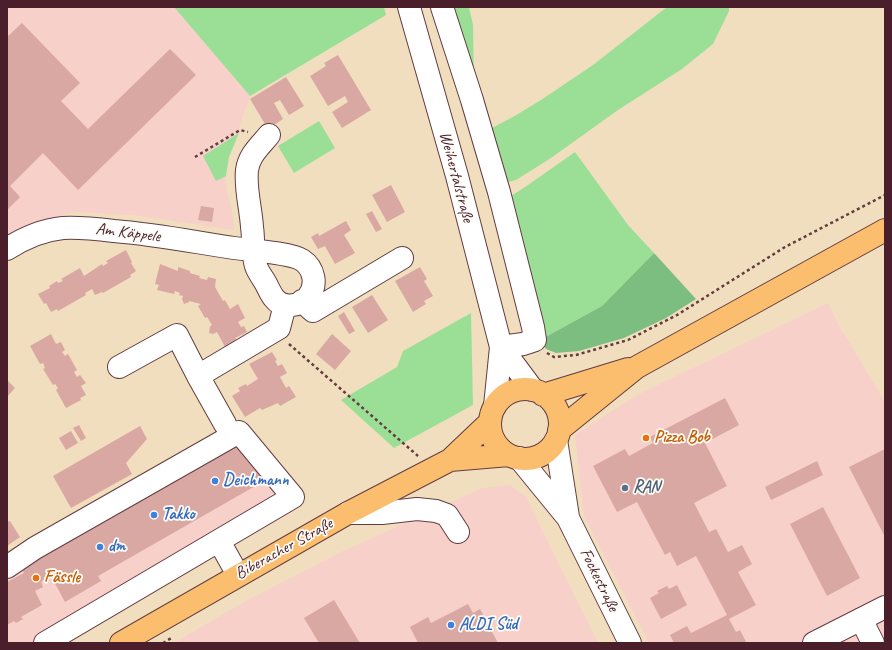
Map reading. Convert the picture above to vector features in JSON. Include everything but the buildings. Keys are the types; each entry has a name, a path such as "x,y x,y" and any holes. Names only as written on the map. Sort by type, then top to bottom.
{"main road":[{"path":"558,435 559,420 557,410 551,401 538,392 524,389 516,390 507,394 500,399 493,414 491,432 501,449 514,457 530,458 540,455 549,449 558,435 637,367 885,230"},
{"path":"538,392 637,367"},
{"name":"Biberacher Straße","path":"121,643 348,513 450,460 493,414"},
{"name":"Biberacher Straße","path":"450,460 514,457"}],"street":[{"name":"Weihertalstraße","path":"409,7 457,176 501,347 493,414"},
{"path":"442,7 472,100 499,192 535,340 523,344 501,347"},
{"path":"266,139 252,155 247,170 247,186 256,267 274,298 279,303 294,303 313,311 402,258"},
{"name":"Am Käppele","path":"7,249 33,234 61,228 81,228 140,233 293,256 301,260 309,267 313,274 314,283 308,296 294,303"},
{"path":"198,376 279,328 294,303"},
{"path":"119,367 176,335 225,424"},
{"name":"Weihertalstraße","path":"501,347 538,392"},
{"path":"7,567 35,548 239,432 293,497 45,643"},
{"name":"Fockestraße","path":"558,435 568,518"},
{"name":"Fockestraße","path":"514,457 568,518 630,643"},
{"path":"348,513 382,513 417,509 436,511 447,515 458,532"},
{"path":"219,541 238,575"},
{"path":"814,643 885,607"},
{"path":"861,619 873,643"}],"path":[{"path":"195,157 240,130 244,130 266,139"},
{"path":"535,340 542,350 554,357 576,355 628,340 677,315 785,247 885,195"},
{"path":"279,328 289,344 420,458"}],"shaded area":[{"path":"7,7 174,7 250,96 240,125 239,133 229,157 226,176 226,187 233,216 234,230 132,215 73,212 25,227 7,237"},
{"path":"828,303 838,324 885,402 885,643 649,643 584,516 575,435 637,395"},
{"path":"241,425 305,496 297,509 68,643 7,643 7,565"},
{"path":"510,485 526,497 598,643 174,643 246,601 341,552 482,488"}],"green space":[{"path":"174,7 384,7 386,15 250,96"},
{"path":"449,7 469,7 473,25 474,84 488,130 541,100 593,65 667,7 729,7 729,11 713,44 682,69 618,110 551,158 516,180 508,182 499,178"},
{"path":"319,121 335,148 294,173 278,146"},
{"path":"239,133 229,157 226,176 216,181 203,156"},
{"path":"575,152 628,225 654,253 602,306 540,340 508,198"},
{"path":"654,253 696,299 666,318 624,338 579,351 556,353 546,349 540,340 602,306"},
{"path":"471,313 473,405 394,448 341,400 397,367 403,351"}],"place":[{"name":"Pizza Bob","path":"646,438"},
{"name":"Deichmann","path":"215,481"},
{"name":"RAN","path":"625,488"},
{"name":"Takko","path":"154,515"},
{"name":"dm","path":"100,547"},
{"name":"Fässle","path":"36,578"},
{"name":"ALDI Süd","path":"451,625"}]}
